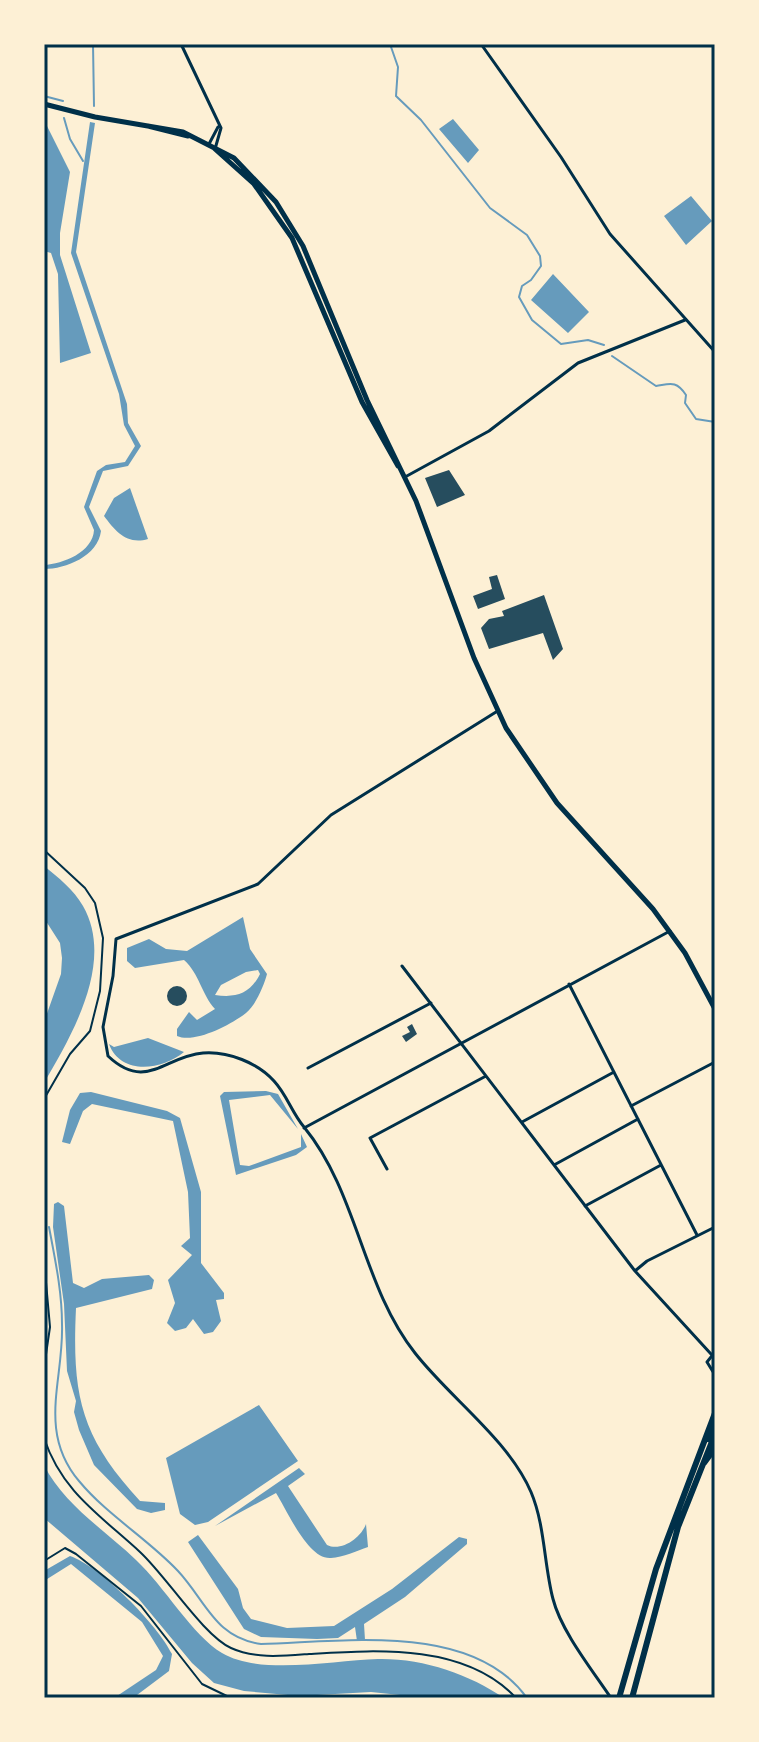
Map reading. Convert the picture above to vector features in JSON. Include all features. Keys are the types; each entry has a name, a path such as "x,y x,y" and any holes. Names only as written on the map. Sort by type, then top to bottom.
{"highway":[{"path":"619,1698 656,1569 715,1413"},
{"path":"632,1698 675,1535 695,1470 715,1425"},
{"path":"695,1470 715,1434"},
{"path":"695,1470 715,1448"}],"main road":[{"path":"44,104 188,136 215,149 254,184 297,245 367,412 405,477 474,658 498,711 546,789 637,889 670,931 712,998 715,1009"}],"street":[{"path":"181,44 222,133 215,149"},
{"path":"481,44 561,157 610,234 715,352"},
{"path":"208,145 216,135 218,123"},
{"path":"405,477 489,431 578,363 685,320"},
{"path":"498,711 331,815 258,884 116,939 113,976 103,1027 108,1056 124,1067 143,1072 203,1053 239,1058 276,1082 304,1128 314,1136 341,1184 376,1283 408,1343 490,1435 531,1492 556,1607 611,1698"},
{"path":"304,1128 460,1041 670,931"},
{"path":"402,966 635,1271 713,1353 707,1366 715,1375"},
{"path":"569,984 697,1235"},
{"path":"308,1068 431,1003"},
{"path":"631,1106 715,1062"},
{"path":"522,1123 614,1072"},
{"path":"387,1169 370,1138 486,1076"},
{"path":"554,1165 638,1119"},
{"path":"585,1206 661,1165"},
{"path":"635,1271 647,1261 715,1227"}],"lane":[{"path":"44,850 85,888 95,903 103,938 100,991 90,1031 70,1054 44,1099"},
{"path":"44,1260 50,1327 44,1368"},
{"path":"44,1438 52,1463 70,1489 167,1578 208,1632 228,1647 256,1655 383,1650 413,1653 483,1674 516,1698"}],"path":[{"path":"44,1561 65,1548 76,1554 141,1606 202,1684 231,1698"}],"water":[{"path":"453,119 479,150 468,163 439,129"},
{"path":"44,120 70,172 60,233 60,255 91,353 60,363 58,274 51,253 44,251"},
{"path":"90,122 95,123 76,252 127,404 128,423 141,446 128,466 103,471 89,507 101,531 94,547 71,564 44,569 44,565 68,559 88,545 94,530 84,507 97,471 106,465 125,462 135,446 124,425 119,394 71,253"},
{"path":"691,196 712,221 686,245 664,216"},
{"path":"553,274 589,312 568,333 531,300"},
{"path":"130,488 148,539 128,539 104,516 114,498"},
{"path":"44,866 70,889 83,906 92,928 94,951 86,998 44,1083 44,1022 61,974 62,958 60,943 44,918"},
{"path":"243,917 250,949 267,974 262,989 246,1013 213,1032 185,1038 177,1036 177,1029 189,1012 197,1020 215,1009 193,971 184,960 135,968 127,961 127,948 149,939 166,949 187,951","holes":["258,970 260,974 247,990 236,995 215,995 221,985 246,972"]},
{"path":"148,1038 184,1052 165,1063 143,1067 123,1061 109,1044 114,1047"},
{"path":"266,1091 278,1094 298,1129 270,1095 229,1100 240,1165 249,1166 301,1147 301,1134 307,1147 296,1155 236,1175 220,1096 224,1092"},
{"path":"91,1092 167,1111 180,1118 201,1192 201,1263 224,1293 224,1299 216,1300 221,1321 213,1332 204,1334 193,1319 186,1328 175,1331 167,1323 175,1303 168,1280 192,1255 181,1246 190,1238 188,1192 173,1121 92,1104 83,1111 70,1144 62,1142 70,1110 80,1093"},
{"path":"58,1202 64,1206 73,1283 84,1288 102,1279 149,1275 154,1280 152,1289 76,1308 76,1366 84,1413 104,1456 140,1501 165,1503 165,1510 151,1513 137,1509 94,1465 79,1430 74,1412 76,1401 67,1371 64,1304 53,1227 54,1204"},
{"path":"259,1405 298,1461 208,1522 195,1525 180,1514 166,1458"},
{"path":"44,1465 74,1505 136,1560 200,1635 222,1653 238,1660 277,1665 378,1659 411,1661 460,1675 504,1698 429,1698 371,1692 299,1696 244,1691 214,1683 192,1663 138,1598 44,1518"},
{"path":"299,1468 305,1474 288,1486 327,1545 338,1547 350,1542 366,1524 368,1547 331,1558 322,1556 306,1543 276,1493 215,1526"},
{"path":"198,1535 238,1589 243,1608 251,1619 287,1628 334,1626 392,1589 459,1537 467,1539 467,1544 405,1597 364,1624 365,1640 357,1641 355,1627 338,1638 317,1639 261,1637 244,1629 188,1542"},
{"path":"70,1556 97,1571 127,1598 172,1654 169,1671 133,1698 114,1698 156,1670 163,1656 142,1622 71,1564 44,1581 44,1571"}],"building":[{"path":"449,470 465,495 437,507 425,478"},
{"path":"497,575 505,599 478,609 473,596 492,589 489,577"},
{"path":"544,595 563,649 553,660 543,633 489,649 481,628 489,619 504,616 502,611"},
{"path":"173,986 181,986 187,996 181,1006 173,1006 167,1000 167,992"},
{"path":"412,1024 417,1034 406,1042 402,1036 410,1032 407,1027"}],"waterway":[{"path":"93,44 94,106"},
{"path":"390,44 398,67 396,96 421,120 490,208 527,235 540,256 541,266 522,286 519,297 532,320 561,344 588,340 604,345"},
{"path":"44,96 63,101"},
{"path":"64,118 70,139 83,161"},
{"path":"612,356 656,386 672,384 679,387 686,395 685,403 696,419 715,422"},
{"path":"49,1227 62,1312 56,1424 66,1462 90,1493 178,1571 222,1626 245,1640 261,1644 366,1640 404,1641 440,1647 474,1657 503,1673 527,1698"}]}
